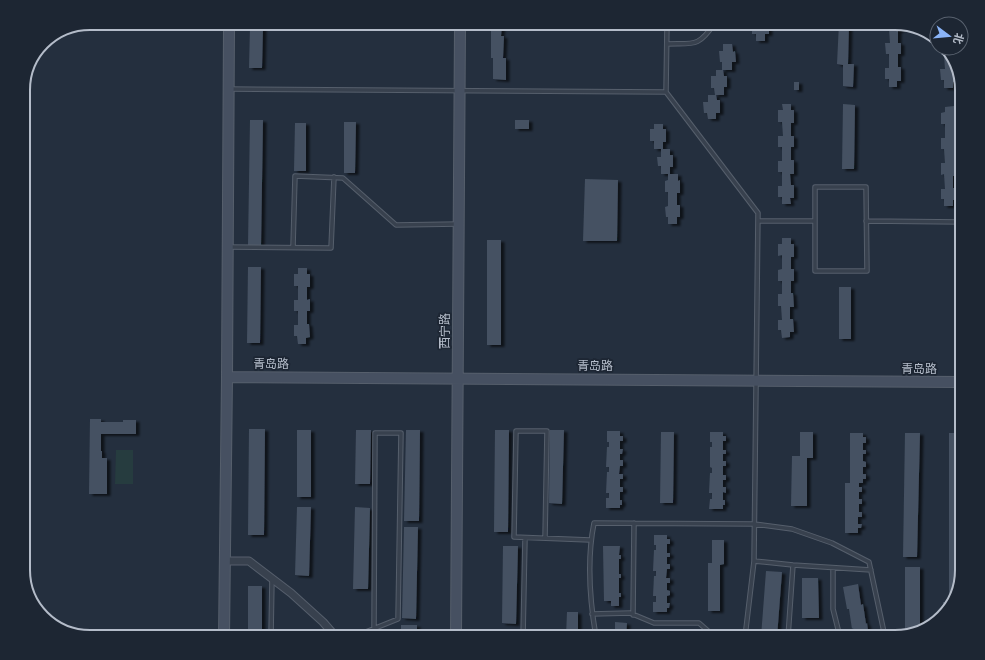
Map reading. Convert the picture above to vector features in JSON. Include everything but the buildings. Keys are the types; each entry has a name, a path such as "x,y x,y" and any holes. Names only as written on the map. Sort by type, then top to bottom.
{"street":[{"path":"224,630 229,30"},
{"name":"西宁路","path":"456,630 460,30"},
{"name":"青岛路","path":"227,377 955,382"},
{"path":"950,382 955,380"},
{"path":"950,382 955,384"},
{"path":"225,561 249,561 291,593 330,630"}],"lane":[{"path":"667,30 666,92 758,214 754,561 746,630"},
{"path":"667,44 697,43 707,35 710,30"},
{"path":"229,89 666,92"},
{"path":"293,247 296,176 343,178 396,225 459,224"},
{"path":"228,247 332,248 334,177"},
{"path":"815,187 866,187 867,271 816,272 815,221 815,187"},
{"path":"758,221 815,221"},
{"path":"866,221 955,222"},
{"path":"545,538 547,431 516,431 514,537 590,540"},
{"path":"375,433 401,433 398,618 374,629 375,433"},
{"path":"595,630 592,614 590,540 594,523 754,524 792,529 832,543 869,562 884,630"},
{"path":"633,615 634,523"},
{"path":"523,630 525,538"},
{"path":"754,561 871,570"},
{"path":"788,630 793,565"},
{"path":"833,568 833,609 838,630"},
{"path":"271,630 272,578"},
{"path":"592,614 630,613 654,623 699,624 706,630"}],"green space":[{"path":"116,450 133,450 133,484 115,484"}]}
